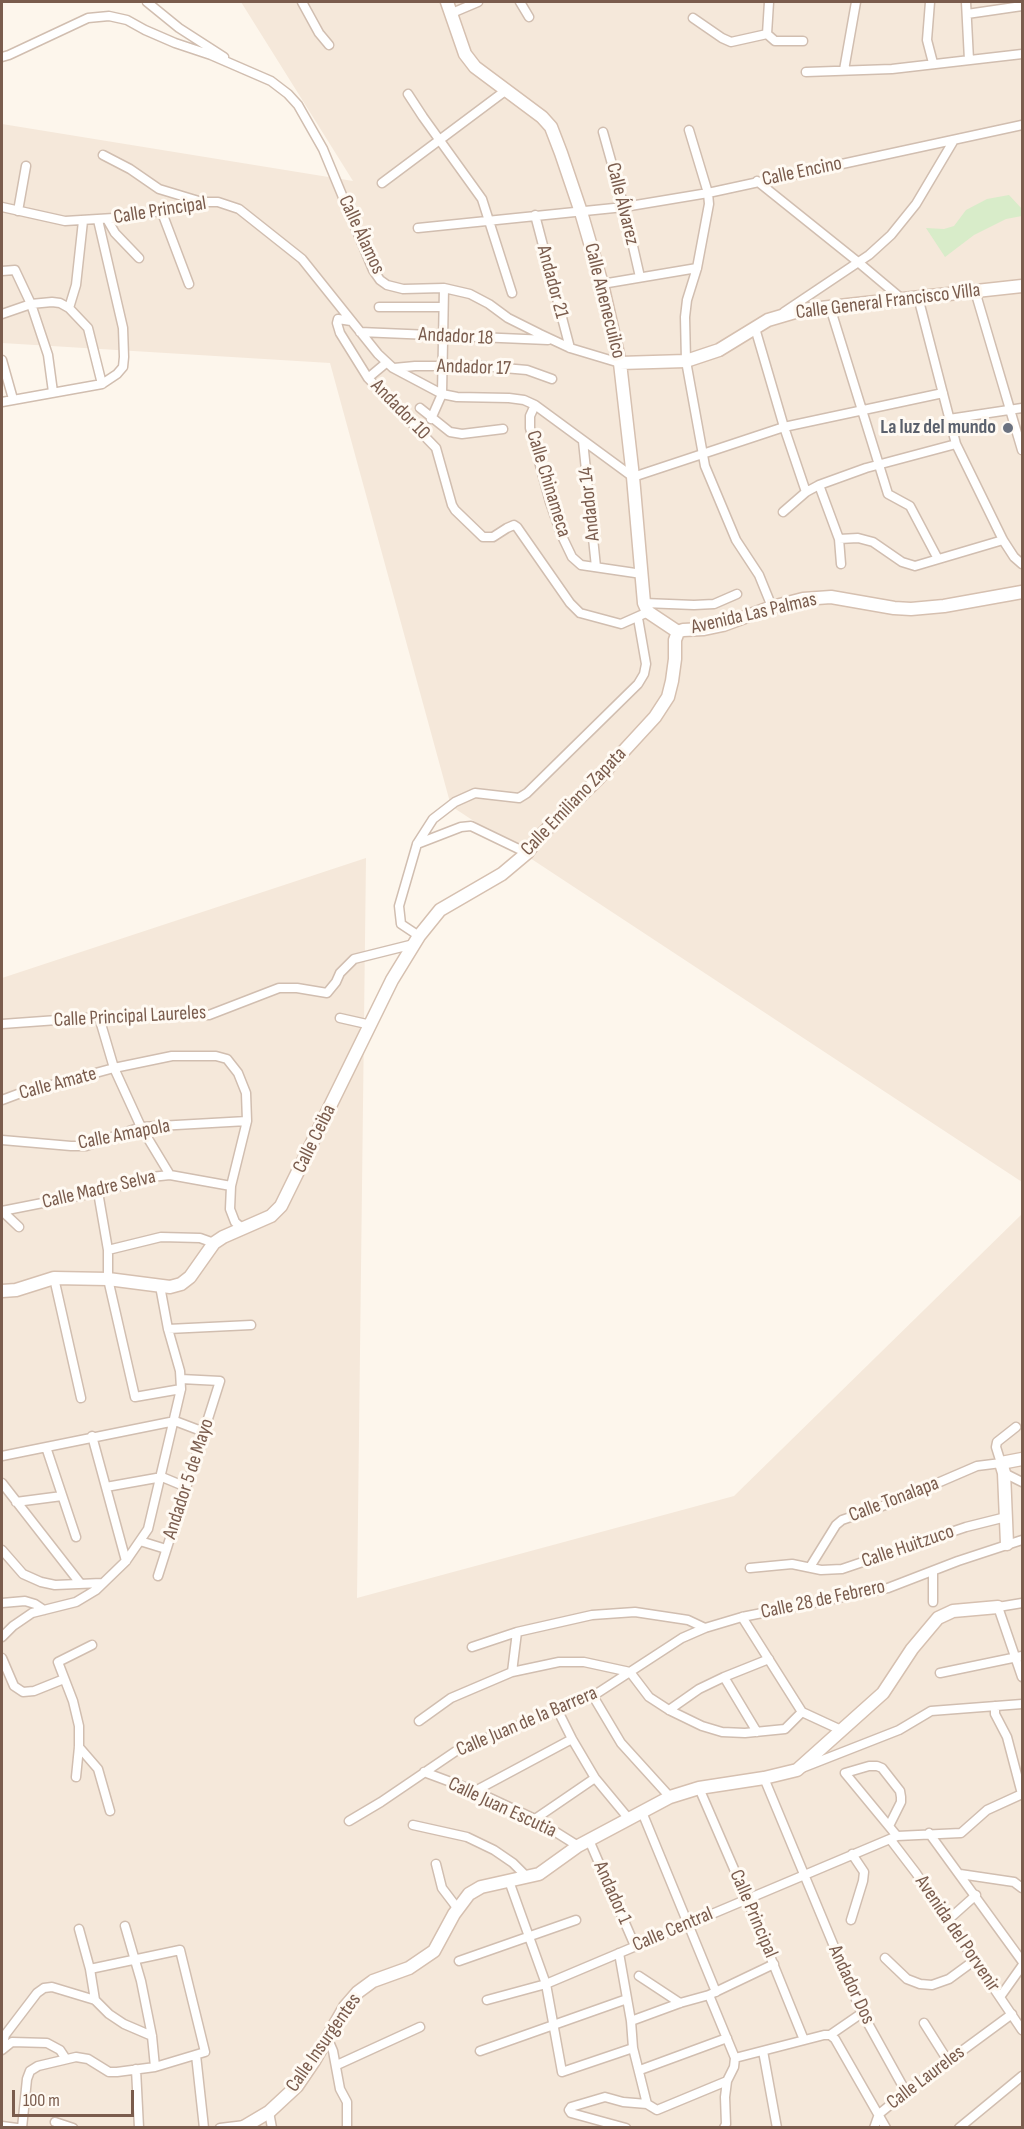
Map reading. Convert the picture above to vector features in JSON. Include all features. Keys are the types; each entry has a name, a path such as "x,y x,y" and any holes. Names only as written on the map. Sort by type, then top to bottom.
{"street":[{"path":"147,2 179,27 237,66"},
{"path":"302,2 328,45"},
{"path":"450,7 478,2"},
{"path":"520,2 529,17"},
{"path":"767,34 769,2"},
{"path":"844,70 856,2"},
{"path":"930,2 927,40 933,63"},
{"path":"966,2 969,60"},
{"path":"967,14 1023,6"},
{"name":"Calle Anenecuilco","path":"450,7 465,54 475,66 551,126 581,212 602,284 620,363 642,574 643,611"},
{"path":"2,57 9,56 88,18 109,16 127,20 175,44 237,66"},
{"path":"693,18 730,42 767,34"},
{"path":"767,34 775,41 803,41"},
{"path":"806,72 892,69 1023,54"},
{"name":"Calle Álamos","path":"237,66 271,81 298,105 324,149 372,270 380,280 387,285 403,288 444,288 470,294 508,318 570,348 620,363"},
{"path":"382,183 505,90"},
{"path":"408,94 482,199 512,292"},
{"name":"Calle Encino","path":"418,228 624,207 708,194 757,181 1023,125"},
{"path":"689,130 708,194 708,212 684,317 686,361 705,466 736,540 759,575 772,607"},
{"name":"Calle Álvarez","path":"603,132 624,207 640,277"},
{"path":"776,318 869,255 891,235 916,204 954,140"},
{"path":"103,155 159,189 203,202"},
{"path":"18,211 26,166"},
{"path":"757,181 902,299"},
{"name":"Calle Principal","path":"2,207 65,221 130,217 203,202 218,202 239,210 302,259 360,333 389,365"},
{"path":"160,210 189,284"},
{"name":"Andador 21","path":"535,215 570,348"},
{"path":"69,308 76,285 83,220"},
{"path":"102,220 139,258"},
{"path":"2,402 102,384 123,367 123,328 102,220"},
{"path":"602,284 697,268"},
{"path":"2,271 15,270 31,304 48,355 53,392"},
{"name":"Calle General Francisco Villa","path":"620,363 686,361 718,350 776,318 802,310 1023,286"},
{"path":"431,419 442,394 444,288"},
{"path":"975,291 1009,410 1023,450"},
{"path":"918,297 956,444 1003,540 1014,557 1023,564"},
{"path":"2,314 31,304 52,302 69,308 88,328 102,384"},
{"path":"379,307 443,307"},
{"path":"830,307 888,494 910,506 938,559"},
{"name":"Andador 10","path":"351,321 338,319 340,333 368,378 436,448 452,505 483,537 489,538 514,525 518,527 570,603 580,613 621,624 643,611"},
{"path":"755,328 806,492"},
{"name":"Andador 18","path":"360,333 443,335 530,341 553,340"},
{"path":"2,360 13,399"},
{"path":"368,378 389,365 442,394 457,397 524,400 535,405 633,477 784,426 943,393"},
{"name":"Andador 17","path":"389,365 527,370 552,379"},
{"name":"Calle Chinameca","path":"535,405 530,416 530,428 561,534 576,562 596,567"},
{"path":"420,408 431,419 456,434 503,429"},
{"path":"949,419 1023,408"},
{"name":"Andador 14","path":"584,441 596,567"},
{"path":"783,512 806,492 819,485 878,464 956,444"},
{"path":"819,485 839,539 841,564"},
{"path":"839,539 858,538 873,542 908,565 915,566 1003,540"},
{"path":"596,567 642,574"},
{"name":"Avenida Las Palmas","path":"678,632 723,625 772,607 803,599 831,597 910,609 944,606 1023,592"},
{"path":"643,611 714,604 736,594"},
{"path":"643,611 678,632"},
{"path":"417,940 401,924 399,906 417,844 433,819 455,802 475,793 519,798 581,741 638,684 644,674 646,663 643,611"},
{"name":"Calle Emiliano Zapata","path":"417,940 440,910 502,874 526,853 655,717 668,697 678,632"},
{"path":"417,844 460,827 471,826 526,853"},
{"name":"Calle Principal Laureles","path":"2,1024 99,1017 209,1016 279,987 297,987 327,993 340,973 354,959 417,940"},
{"name":"Calle Ceiba","path":"160,1286 170,1287 181,1284 190,1277 214,1243 271,1216 281,1206 392,980 417,940"},
{"path":"99,1017 114,1068 141,1127 170,1175"},
{"path":"340,1018 371,1025"},
{"name":"Calle Amate","path":"2,1100 114,1068 172,1056 216,1056 227,1059 238,1073 246,1093 247,1121"},
{"path":"243,1229 235,1222 230,1209 231,1185 247,1121"},
{"name":"Calle Amapola","path":"2,1140 86,1146 141,1127 247,1121"},
{"name":"Calle Madre Selva","path":"2,1211 98,1192 151,1177 170,1175 231,1185"},
{"path":"98,1192 108,1250 108,1279 135,1397 181,1389"},
{"path":"2,1211 19,1227"},
{"path":"108,1250 161,1237 200,1238 214,1243"},
{"path":"54,1278 81,1398"},
{"path":"2,1291 15,1290 54,1278 108,1279 160,1286 181,1379 175,1421 162,1477 148,1530 140,1542 126,1560 96,1590 76,1602 32,1613 2,1637"},
{"path":"168,1329 251,1325"},
{"name":"Andador 5 de Mayo","path":"158,1576 220,1381 181,1379"},
{"path":"2,1456 175,1421 204,1432"},
{"path":"1007,1544 1002,1468 996,1447 997,1442 1016,1426"},
{"path":"92,1436 126,1560"},
{"path":"46,1447 76,1537"},
{"path":"1002,1468 1023,1459"},
{"path":"1002,1468 1023,1482"},
{"name":"Calle Tonalapa","path":"810,1567 836,1525 842,1520 891,1503 969,1469 1002,1468"},
{"path":"106,1487 162,1477 186,1487"},
{"path":"2,1484 80,1583"},
{"path":"16,1502 62,1496"},
{"name":"Calle Huitzuco","path":"750,1568 792,1564 821,1570 842,1569 966,1527 1006,1517"},
{"name":"Calle 28 de Febrero","path":"630,1672 682,1638 705,1628 742,1617 888,1588 1023,1540"},
{"path":"140,1542 166,1550"},
{"path":"2,1550 23,1574 48,1583 102,1583"},
{"path":"933,1571 933,1602"},
{"path":"2,1603 25,1601 44,1610"},
{"path":"797,1770 883,1693 912,1649 938,1618 953,1611 1023,1603"},
{"path":"998,1607 1018,1657 1023,1677"},
{"path":"472,1647 517,1632 592,1615 634,1612 688,1620 705,1628"},
{"path":"742,1617 802,1712 841,1730"},
{"path":"512,1672 517,1632"},
{"path":"76,1777 79,1726 73,1701 58,1662 92,1645"},
{"path":"940,1673 1018,1657"},
{"path":"2,1658 14,1686 23,1692 34,1691 64,1679"},
{"path":"669,1710 699,1689 769,1659"},
{"path":"419,1721 451,1698 512,1672 559,1662 584,1662 630,1672 649,1697 669,1710 702,1726 722,1732 785,1729 802,1712"},
{"name":"Calle Juan de la Barrera","path":"349,1821 459,1749 593,1696 630,1672"},
{"path":"724,1677 757,1732"},
{"path":"593,1696 621,1743 670,1797"},
{"path":"797,1770 899,1730 931,1711 1023,1704"},
{"path":"995,1706 995,1714 1007,1737 1022,1794"},
{"path":"558,1711 595,1778 629,1819"},
{"path":"475,1791 572,1739"},
{"path":"79,1747 98,1769 110,1811"},
{"name":"Avenida del Porvenir","path":"889,1827 901,1802 901,1797 900,1791 882,1768 869,1766 845,1773 889,1827 893,1837 1023,2030"},
{"name":"Calle Insurgentes","path":"244,2126 269,2112 297,2086 345,2007 358,1992 373,1981 409,1968 434,1951 469,1894 481,1887 539,1874 584,1843 670,1797 699,1788 764,1778 797,1770"},
{"name":"Calle Juan Escutia","path":"424,1772 475,1791 584,1843"},
{"path":"536,1819 595,1778"},
{"name":"Andador Dos","path":"764,1778 862,2013 906,2092"},
{"name":"Calle Principal","path":"699,1788 804,2040"},
{"name":"Calle Central","path":"486,2000 546,1984 893,1837 929,1833 961,1833 987,1809 1022,1794"},
{"path":"642,1812 687,1923 735,2058 734,2067 727,2081 726,2124 724,2127"},
{"path":"413,1825 467,1837 503,1857 527,1877"},
{"path":"929,1833 1023,1961"},
{"name":"Andador 1","path":"584,1843 635,1946"},
{"path":"851,1920 864,1872 852,1854"},
{"path":"436,1864 442,1888 458,1909"},
{"path":"960,1874 1014,1882 1023,1888"},
{"path":"509,1881 546,1984 562,2072 633,2048"},
{"path":"948,1920 976,1895"},
{"path":"459,1961 576,1920"},
{"path":"125,1926 152,2036 155,2067"},
{"path":"79,1929 90,1969 95,2000"},
{"path":"22,2127 27,2079 30,2070 38,2066 76,2057 88,2059 109,2072 155,2067 205,2052 180,1950 90,1969"},
{"path":"618,1953 631,2021 633,2048 647,2104"},
{"path":"885,1958 907,1979 920,1984 932,1985 949,1979 975,1960"},
{"path":"631,2021 680,2002 713,1993 774,1964"},
{"path":"1000,1997 1023,1966"},
{"path":"639,1977 680,2002"},
{"path":"2,2050 5,2036 37,1994 44,1988 52,1987 95,2000 116,2019 152,2036"},
{"path":"480,2052 627,1999"},
{"path":"735,2058 830,2035 862,2013"},
{"name":"Calle Laureles","path":"830,2035 835,2039 879,2114 1012,2014"},
{"path":"924,2023 948,2061"},
{"path":"337,2065 420,2027"},
{"path":"327,2037 337,2065 340,2089 347,2102 347,2127"},
{"path":"640,2070 727,2038"},
{"path":"2,2050 12,2042 47,2043 60,2050 66,2059"},
{"path":"763,2051 777,2127"},
{"path":"196,2055 204,2127"},
{"path":"136,2069 139,2127"},
{"path":"959,2127 1023,2076"},
{"path":"620,2126 571,2113 570,2107 605,2097 622,2102 647,2104 657,2110 727,2081"},
{"path":"269,2112 272,2127"},
{"path":"874,2127 879,2114"},
{"path":"879,2114 886,2127"},
{"path":"55,2122 73,2127"},
{"path":"2,2126 17,2127"},
{"path":"220,2127 244,2126"}],"shaded area":[{"path":"241,2 1022,2 1022,1182 451,806 330,363 2,343 2,124 353,181"},
{"path":"366,858 357,1598 734,1496 1022,1214 1022,2127 2,2127 2,978"}],"green space":[{"path":"1009,195 1022,209 1022,216 1006,219 974,235 945,257 926,228 944,229 954,226 966,210 987,199"}],"place":[{"name":"La luz del mundo","path":"1008,428"}]}
